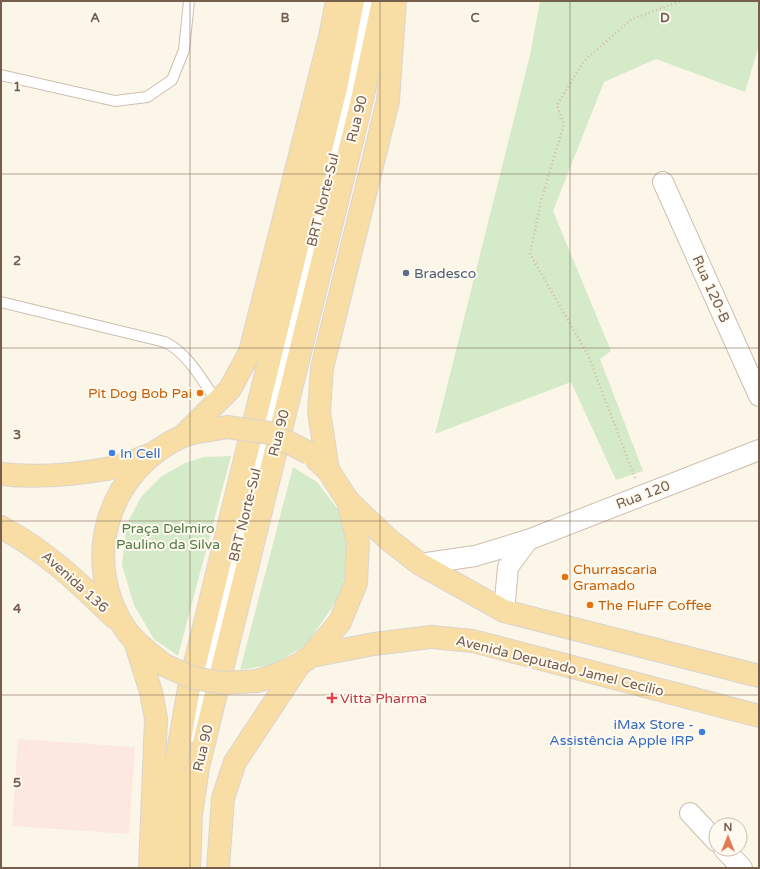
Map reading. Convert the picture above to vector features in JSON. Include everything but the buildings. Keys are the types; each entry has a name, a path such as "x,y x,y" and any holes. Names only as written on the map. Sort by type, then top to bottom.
{"main road":[{"path":"1,474 63,474 107,469 151,455 183,436 218,403 230,389 250,352 330,37 337,1"},
{"name":"Rua 90","path":"168,868 175,770 189,688 336,88 353,1"},
{"name":"Rua 90","path":"189,868 191,816 198,767 362,100 383,1"},
{"path":"328,470 319,412 322,368 388,101 395,1"},
{"path":"183,436 227,427 270,433 309,453 328,470 348,501 389,540 420,564 504,611 759,676"},
{"path":"150,868 156,719 151,692 130,635 108,594 102,556 108,518 124,483 151,455"},
{"path":"218,868 223,798 234,762 306,660 340,622 356,583 358,542 348,501"},
{"name":"Avenida 136","path":"1,527 28,541 68,572 130,635"},
{"path":"130,635 164,665 199,679 225,683 258,681 280,674 306,660"},
{"name":"Avenida Deputado Jamel Cecílio","path":"306,660 374,644 431,637 473,642 759,716"}],"street":[{"name":"Rua 120-B","path":"663,182 759,396"},
{"name":"Rua 120","path":"420,564 475,556 528,540 759,450"},
{"path":"504,611 508,567 528,540"},
{"path":"690,813 708,832"},
{"path":"732,857 742,868"}],"lane":[{"path":"1,75 116,102 147,97 172,80 184,50 189,1"},
{"name":"BRT Norte-Sul","path":"190,745 202,690 351,84 367,1"},
{"path":"1,302 165,342 175,347 185,357 218,403"},
{"path":"178,868 184,782"}],"path":[{"path":"642,496 588,355 530,254 541,201 564,124 557,105 584,61 632,20 681,1"}],"shaded area":[{"path":"18,739 135,747 129,834 12,826"}],"green space":[{"path":"540,1 759,1 759,45 745,92 656,59 604,82 553,211 611,351 600,359 643,471 616,480 571,382 435,434 530,55"},
{"name":"Praça Delmiro Paulino da Silva","path":"231,456 178,656 154,639 134,605 122,565 127,524 141,497 162,476 185,463 204,457"},
{"path":"293,467 317,482 340,512 349,557 340,596 306,645 275,664 240,670"}],"place":[{"name":"Bradesco","path":"406,273"},
{"name":"Pit Dog Bob Pai","path":"200,393"},
{"name":"In Cell","path":"112,453"},
{"name":"Churrascaria Gramado","path":"565,577"},
{"name":"The FluFF Coffee","path":"590,605"},
{"name":"Vitta Pharma","path":"332,698"},
{"name":"iMax Store - Assistência Apple IRP","path":"702,732"}]}
